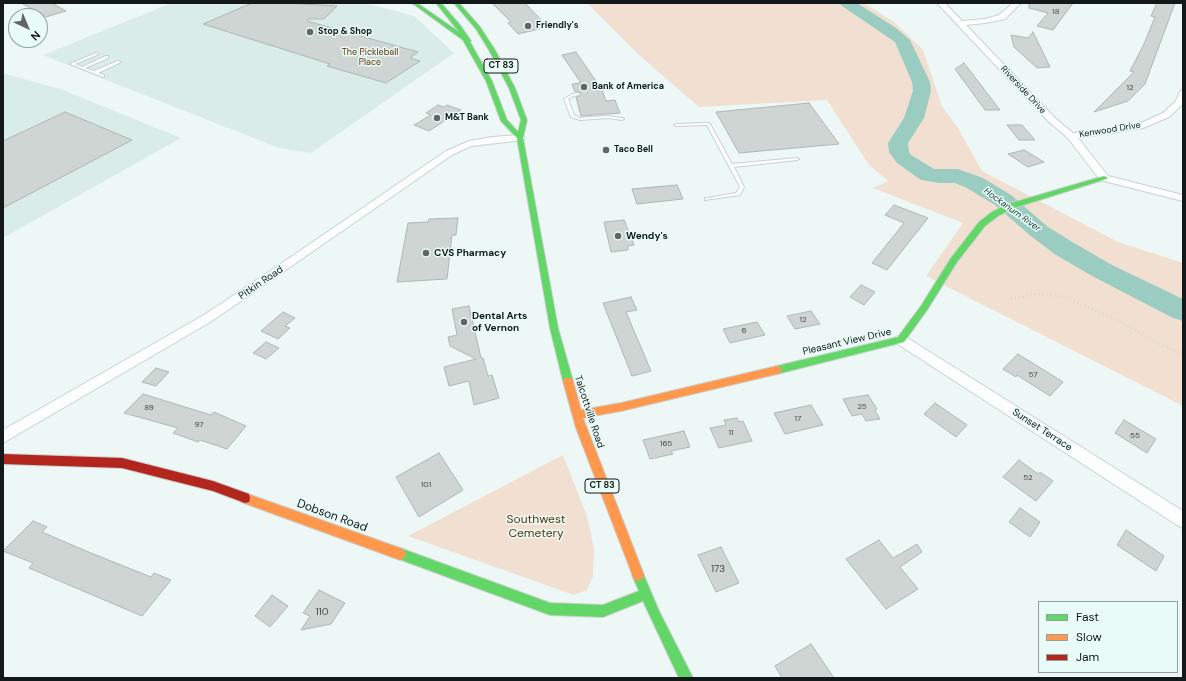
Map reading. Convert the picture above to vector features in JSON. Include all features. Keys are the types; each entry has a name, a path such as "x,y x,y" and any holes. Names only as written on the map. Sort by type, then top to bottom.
{"main road":[{"path":"414,3 468,41"},
{"name":"CT 83","path":"438,3 468,41 484,70 504,121 520,138"},
{"name":"Talcottville Road","path":"456,3 478,28 492,50 512,88 524,120 520,138 554,328 578,416 600,480 646,594 686,678"},
{"path":"445,11 464,12"},
{"name":"Pleasant View Drive","path":"578,416 901,340 924,308 954,260 982,224 995,214 1011,206 1072,189 1104,178"},
{"name":"Dobson Road","path":"3,459 122,463 212,486 550,609 603,611 646,594"}],"street":[{"name":"Riverside Drive","path":"941,3 1052,120 1071,136 1104,178"},
{"path":"960,23 985,21 1002,17 1017,3"},
{"name":"Kenwood Drive","path":"1071,136 1106,132 1142,125 1166,115 1180,102 1183,93"},
{"name":"Pitkin Road","path":"3,437 208,318 289,264 449,153 469,144 492,140 520,138"},
{"path":"1104,178 1183,198"},
{"name":"Sunset Terrace","path":"901,340 1183,520"}],"lane":[{"path":"98,54 72,64 103,76"},
{"path":"88,70 113,59"},
{"path":"88,70 113,59"},
{"path":"88,70 113,59"},
{"path":"578,94 572,95 566,99 572,116 580,119 608,116 622,119"},
{"path":"676,125 708,124 742,186 738,194 707,199"},
{"path":"730,166 797,159"}],"path":[{"path":"1011,299 1037,294 1065,298 1117,320 1162,345 1183,354"}],"shaded area":[{"path":"172,3 364,3 414,16 454,53 311,153 279,148 43,55"},
{"path":"3,73 60,89 181,138 3,238"}],"green space":[{"path":"587,3 864,3 895,23 923,50 942,106 959,130 982,171 1118,242 1183,263 1183,406 926,276 963,223 873,188 888,181 869,165 827,100 699,107 639,55"},
{"name":"Southwest Cemetery","path":"563,455 587,516 594,549 593,576 587,590 574,595 408,536"}],"building":[{"path":"21,3 52,3 66,11 48,16 48,8 30,8"},
{"path":"252,3 337,6 324,19 308,19 307,21 418,52 410,58 420,61 386,83 327,66 330,64 203,24"},
{"path":"492,3 525,3 548,27 518,34 508,23 511,22"},
{"path":"1029,3 1073,3 1053,30 1037,26 1048,13 1029,8"},
{"path":"1157,3 1175,3 1145,84 1128,101 1094,112 1134,72 1130,71 1144,44 1155,17 1151,16"},
{"path":"1033,32 1050,67 1037,68 1014,47 1011,35 1028,38"},
{"path":"576,52 598,84 600,84 606,101 615,100 620,113 581,116 576,97 580,96 581,94 579,92 575,92 572,84 581,83 562,55"},
{"path":"964,63 1000,110 985,110 955,69"},
{"path":"809,103 839,144 739,153 716,112"},
{"name":"M&T Bank","path":"438,105 444,107 447,105 461,110 429,131 414,125 431,115 426,113"},
{"path":"65,112 132,140 3,208 3,141"},
{"path":"1007,125 1022,125 1035,140 1019,140"},
{"path":"1024,150 1044,162 1028,167 1008,154"},
{"path":"677,185 683,199 637,204 632,189"},
{"path":"894,205 928,218 887,270 872,263 904,223 885,215"},
{"name":"CVS Pharmacy","path":"458,218 456,235 452,235 447,279 397,282 408,223 428,222 429,219"},
{"path":"624,220 634,245 628,246 628,250 611,252 604,222"},
{"path":"861,285 875,292 864,305 850,297"},
{"path":"631,297 637,310 626,312 651,371 632,376 603,303"},
{"path":"469,306 481,358 483,358 488,376 492,375 499,398 474,405 469,381 449,386 444,367 476,359 450,346 448,337 457,335 452,309"},
{"path":"811,311 820,324 795,329 787,316"},
{"path":"283,312 295,318 285,326 290,328 278,339 261,331"},
{"path":"757,322 765,335 730,343 723,329"},
{"path":"266,342 279,348 266,359 253,353"},
{"path":"1018,354 1063,382 1050,396 1017,375 1016,377 1003,369"},
{"path":"156,368 169,372 156,386 142,382"},
{"path":"143,394 211,415 214,412 246,426 227,449 200,440 198,442 173,433 178,428 124,413"},
{"path":"868,395 877,409 875,411 880,419 866,421 862,414 852,416 843,399"},
{"path":"935,403 967,425 956,437 924,414"},
{"path":"811,405 823,425 785,434 774,413"},
{"path":"737,418 739,422 743,421 752,441 719,448 710,428 726,425 724,420"},
{"path":"1124,420 1156,439 1147,453 1115,433"},
{"path":"684,431 690,447 671,451 673,454 650,459 643,440"},
{"path":"439,453 463,490 419,517 396,477"},
{"path":"1019,460 1038,474 1040,472 1053,481 1036,501 1003,477"},
{"path":"1020,508 1040,522 1030,537 1009,522"},
{"path":"33,521 47,527 42,532 86,551 151,577 154,573 171,580 142,616 29,568 33,563 3,551"},
{"path":"1126,530 1164,556 1156,571 1117,545"},
{"path":"879,540 893,558 917,544 922,552 900,567 918,589 886,609 846,559"},
{"path":"721,547 739,583 716,592 698,555"},
{"path":"319,590 345,603 331,624 301,630 310,616 303,613"},
{"path":"272,595 288,606 270,627 255,616"},
{"path":"811,644 834,678 782,678 775,666"}],"waterway":[{"name":"Hockanum River","path":"847,3 902,40 921,82 922,91 914,118 898,143 899,152 904,159 929,175 958,176 975,183 1003,200 1040,232 1065,249 1103,271 1183,311"}],"traffic: fast":[{"path":"414,3 468,41"},
{"path":"438,3 458,26 489,81 504,121 520,138"},
{"path":"456,3 478,28 492,50 512,88 524,120 520,138 554,328 568,381"},
{"path":"777,370 901,340 924,308 954,260 982,224 995,214 1011,206 1104,178"},
{"path":"400,554 550,609 603,611 646,594"},
{"path":"638,575 655,615 686,678"}],"traffic: slow":[{"path":"578,415 621,407 777,370"},
{"path":"568,381 581,428 638,575"},
{"path":"245,498 400,554"}],"traffic: jam":[{"path":"3,459 122,463 213,486 245,498"}],"place":[{"name":"Friendly's","path":"528,26"},
{"name":"Stop & Shop","path":"310,32"},
{"name":"Bank of America","path":"584,87"},
{"name":"M&T Bank","path":"437,118"},
{"name":"Taco Bell","path":"606,150"},
{"name":"Wendy's","path":"618,236"},
{"name":"CVS Pharmacy","path":"426,253"},
{"name":"Dental Arts of Vernon","path":"464,322"}],"park label":[{"name":"The Pickleball Place","path":"370,58"}]}
